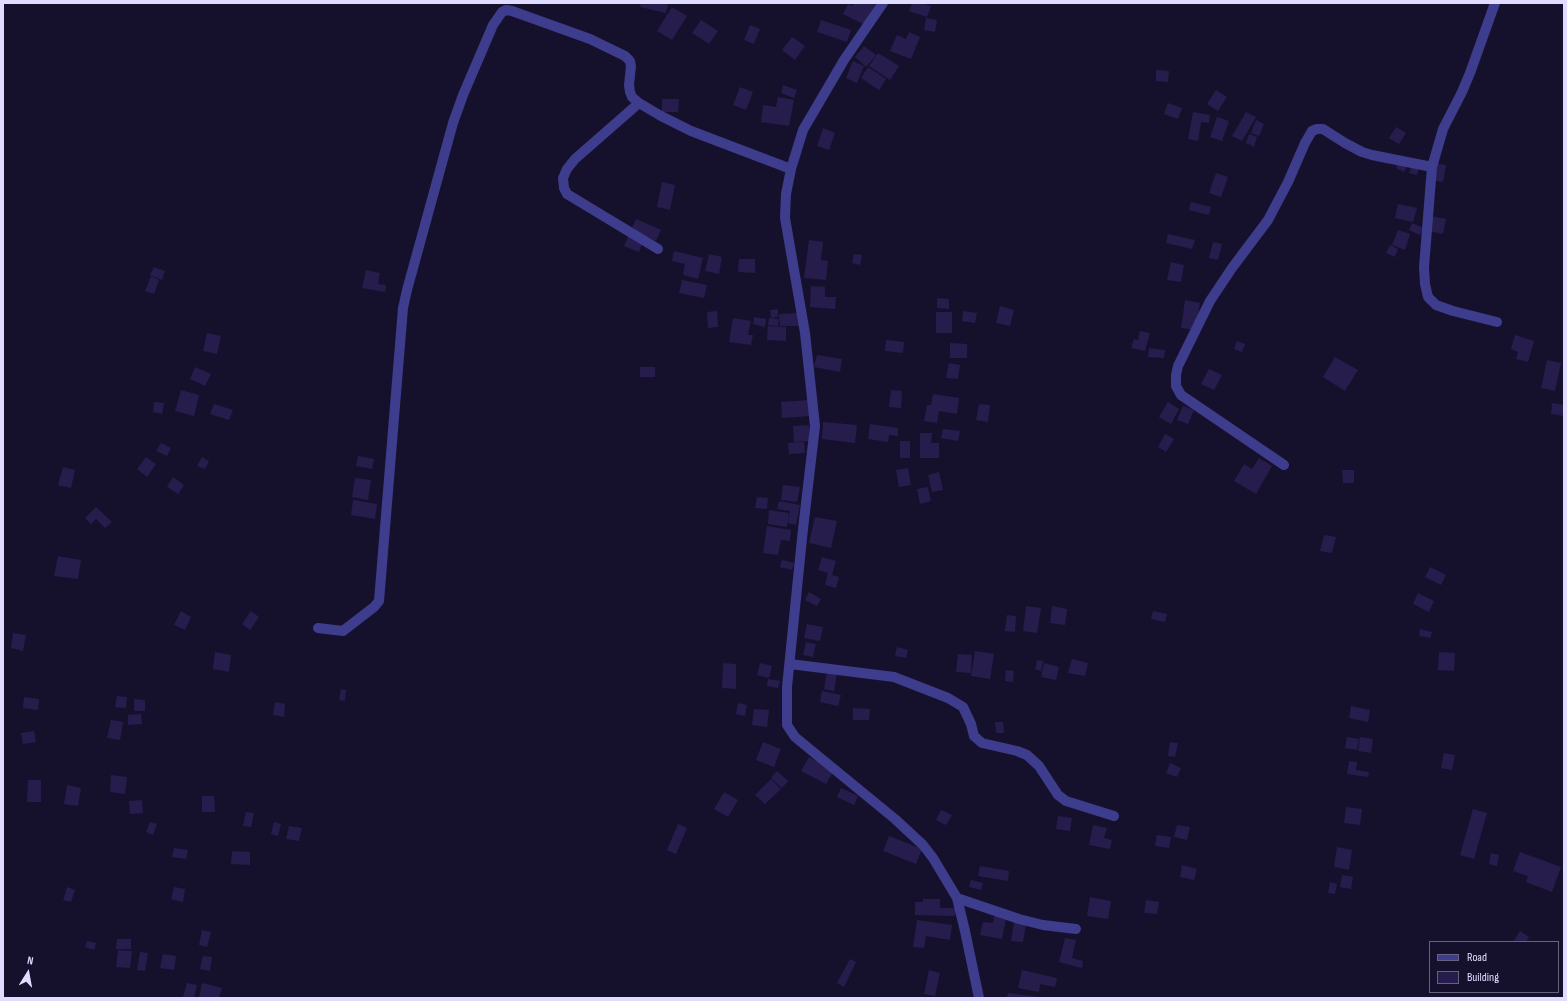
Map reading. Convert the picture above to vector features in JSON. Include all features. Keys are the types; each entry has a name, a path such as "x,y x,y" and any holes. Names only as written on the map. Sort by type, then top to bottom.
{"street":[{"path":"883,3 844,60 803,130 791,169 786,194 785,218 805,333 815,426 787,688 787,725 794,737 880,806 923,845 933,858 957,898 966,931 978,998"},
{"path":"1495,3 1468,80 1443,129 1432,168 1424,267 1425,284 1428,297 1436,305 1453,311 1497,322"},
{"path":"318,628 343,631 374,608 379,601 403,308 453,123 474,67 498,17 506,10 512,11 590,39 625,56 630,61 631,66 629,85 630,92 632,97 639,103 666,119 691,131 791,169"},
{"path":"639,103 576,159 563,178 567,194 658,249"},
{"path":"1284,465 1181,395 1176,386 1178,366 1210,301 1232,268 1268,220 1285,188 1305,143 1312,132 1317,129 1323,129 1362,152 1432,168"},
{"path":"790,664 894,677 948,698 963,707 971,724 974,736 982,743 1017,751 1027,755 1038,766 1058,795 1066,802 1114,816"},
{"path":"957,898 1031,922 1076,929"}],"building":[{"path":"641,3 668,4 666,13 640,7"},
{"path":"854,3 876,3 865,25 843,14 848,4 852,6"},
{"path":"912,3 922,3 931,6 927,17 909,11"},
{"path":"672,7 687,16 672,40 657,31"},
{"path":"926,18 937,20 935,32 924,30"},
{"path":"701,20 718,31 709,44 692,33"},
{"path":"821,20 851,30 847,42 817,32"},
{"path":"750,25 760,29 754,44 744,40"},
{"path":"909,32 920,37 911,59 890,51 897,35 906,39"},
{"path":"792,37 805,46 795,60 782,50"},
{"path":"864,46 876,55 866,67 855,57"},
{"path":"878,53 899,66 890,80 869,66"},
{"path":"853,61 864,66 857,83 846,78"},
{"path":"868,67 886,79 879,90 861,78"},
{"path":"1156,70 1169,71 1168,82 1156,81"},
{"path":"783,85 797,90 794,98 781,93"},
{"path":"740,87 753,92 746,110 733,105"},
{"path":"1216,90 1227,97 1218,111 1207,104"},
{"path":"778,97 794,100 789,126 761,122 763,105 776,107"},
{"path":"662,99 679,99 678,112 662,112"},
{"path":"1168,103 1182,108 1178,119 1164,114"},
{"path":"1193,112 1210,115 1209,123 1201,122 1198,141 1188,139"},
{"path":"1246,112 1256,117 1242,141 1232,136"},
{"path":"1217,117 1229,121 1222,141 1210,137"},
{"path":"1256,120 1264,124 1259,136 1251,133"},
{"path":"1396,127 1406,133 1399,144 1389,138"},
{"path":"823,128 835,133 829,150 817,146"},
{"path":"1249,134 1257,137 1254,147 1246,143"},
{"path":"1401,155 1410,159 1404,172 1396,168"},
{"path":"1414,160 1421,162 1417,175 1409,173"},
{"path":"1432,163 1446,165 1443,182 1429,180"},
{"path":"1216,173 1228,177 1221,197 1209,193"},
{"path":"662,182 675,185 670,210 657,207"},
{"path":"1191,202 1211,207 1209,215 1189,210"},
{"path":"1398,204 1417,208 1413,222 1395,218"},
{"path":"1431,216 1446,219 1443,234 1428,231"},
{"path":"636,219 661,230 656,241 645,236 639,252 624,246"},
{"path":"1412,223 1423,228 1420,235 1409,230"},
{"path":"1398,230 1410,234 1405,250 1392,245"},
{"path":"1168,234 1195,240 1192,249 1166,243"},
{"path":"809,240 823,242 821,260 828,261 826,280 804,278"},
{"path":"1213,242 1222,244 1218,260 1209,258"},
{"path":"1390,245 1398,249 1395,257 1386,253"},
{"path":"674,251 703,258 698,279 683,275 685,264 672,261"},
{"path":"709,254 722,257 719,274 705,271"},
{"path":"854,254 862,255 860,265 852,263"},
{"path":"739,259 755,259 755,273 738,272"},
{"path":"1171,262 1184,265 1181,282 1167,280"},
{"path":"154,267 165,271 162,280 150,275"},
{"path":"366,270 380,273 378,284 386,285 385,292 362,288"},
{"path":"151,276 159,280 154,294 145,291"},
{"path":"682,280 707,285 704,298 679,293"},
{"path":"811,286 825,287 825,297 836,297 835,309 810,307"},
{"path":"937,298 949,299 949,309 937,308"},
{"path":"1185,300 1200,303 1196,330 1181,328"},
{"path":"1000,306 1014,310 1010,326 996,323"},
{"path":"778,309 778,317 771,318 770,310"},
{"path":"717,311 718,327 708,328 707,312"},
{"path":"963,311 977,313 975,323 962,321"},
{"path":"936,312 952,312 952,333 936,333"},
{"path":"799,313 799,326 780,326 779,314"},
{"path":"754,317 766,319 765,327 753,324"},
{"path":"733,318 751,321 748,335 753,335 751,345 729,342"},
{"path":"769,318 779,319 778,326 768,325"},
{"path":"768,326 786,327 786,341 767,340"},
{"path":"1140,331 1150,333 1145,351 1131,348 1134,339 1138,340"},
{"path":"207,333 221,336 217,354 203,351"},
{"path":"1515,335 1534,341 1528,362 1516,359 1518,352 1511,349"},
{"path":"886,340 904,342 903,353 885,351"},
{"path":"1237,341 1245,344 1242,352 1234,349"},
{"path":"950,343 967,344 967,358 950,358"},
{"path":"1149,348 1165,350 1164,358 1148,357"},
{"path":"817,355 842,359 840,372 814,367"},
{"path":"1335,357 1358,370 1345,391 1323,377"},
{"path":"1547,360 1561,363 1555,391 1541,388"},
{"path":"949,363 960,365 958,379 946,378"},
{"path":"195,367 211,374 205,386 190,379"},
{"path":"640,367 655,367 655,377 640,377"},
{"path":"1209,369 1222,375 1214,390 1201,384"},
{"path":"181,390 199,395 194,416 175,411"},
{"path":"891,390 902,391 901,408 889,407"},
{"path":"933,394 959,398 957,414 939,411 937,423 924,421 927,405 931,405"},
{"path":"810,400 811,416 782,418 781,402"},
{"path":"154,402 164,403 162,414 153,412"},
{"path":"1168,402 1179,409 1171,424 1159,417"},
{"path":"1552,403 1564,405 1564,416 1551,414"},
{"path":"214,404 233,410 229,420 210,414"},
{"path":"979,404 990,405 988,422 976,420"},
{"path":"1183,406 1194,410 1188,424 1177,420"},
{"path":"823,422 857,425 855,443 822,439"},
{"path":"870,424 898,428 898,436 889,435 888,442 868,439"},
{"path":"809,425 809,441 794,442 793,426"},
{"path":"943,429 960,431 958,441 941,438"},
{"path":"920,433 932,433 931,443 939,443 939,458 920,458"},
{"path":"1165,434 1174,439 1166,452 1158,447"},
{"path":"900,441 910,441 910,458 900,458"},
{"path":"804,442 805,453 789,454 788,443"},
{"path":"161,443 171,448 167,456 156,451"},
{"path":"358,456 374,459 372,469 356,466"},
{"path":"146,457 156,464 147,477 137,469"},
{"path":"202,457 209,461 205,469 197,466"},
{"path":"1259,458 1272,466 1256,494 1234,481 1244,464 1252,469"},
{"path":"63,467 75,470 71,488 58,485"},
{"path":"908,468 911,485 899,487 896,470"},
{"path":"1342,470 1354,470 1354,483 1343,483"},
{"path":"939,472 943,490 932,492 928,475"},
{"path":"173,477 184,485 178,494 167,487"},
{"path":"355,478 371,480 368,500 352,497"},
{"path":"783,485 800,487 797,502 781,500"},
{"path":"928,487 931,501 920,504 917,489"},
{"path":"757,497 768,498 767,509 755,508"},
{"path":"353,500 377,504 375,519 351,515"},
{"path":"779,501 800,505 796,525 788,523 790,511 777,509"},
{"path":"96,507 112,522 105,528 96,519 91,524 85,518"},
{"path":"769,510 789,513 787,527 768,524"},
{"path":"815,517 837,521 831,548 809,543"},
{"path":"767,526 791,530 790,541 781,540 778,555 763,553"},
{"path":"1324,535 1336,537 1332,553 1320,551"},
{"path":"58,556 81,560 78,579 54,576"},
{"path":"822,557 836,561 832,575 839,577 836,588 825,585 828,573 818,570"},
{"path":"782,560 794,563 792,570 780,567"},
{"path":"1430,567 1446,575 1441,585 1425,577"},
{"path":"809,592 821,599 817,606 805,600"},
{"path":"1418,593 1434,601 1429,612 1413,604"},
{"path":"1026,606 1041,608 1037,633 1023,631"},
{"path":"1052,606 1067,609 1065,625 1050,623"},
{"path":"181,611 191,617 185,630 174,625"},
{"path":"251,611 259,617 250,630 242,624"},
{"path":"1153,611 1167,614 1165,622 1151,619"},
{"path":"1007,615 1016,616 1015,632 1005,631"},
{"path":"807,624 823,627 820,641 804,638"},
{"path":"1420,629 1432,632 1430,638 1419,636"},
{"path":"13,633 26,635 23,651 11,648"},
{"path":"806,642 816,644 813,657 803,655"},
{"path":"897,647 908,650 906,658 895,656"},
{"path":"975,651 994,654 990,679 971,676"},
{"path":"215,652 231,655 229,672 213,669"},
{"path":"1439,652 1455,653 1454,671 1438,670"},
{"path":"958,654 972,655 971,673 956,672"},
{"path":"1072,659 1088,663 1085,676 1068,673"},
{"path":"1037,660 1043,661 1041,671 1035,669"},
{"path":"723,663 736,664 736,689 722,688"},
{"path":"760,663 772,666 769,678 757,675"},
{"path":"1044,663 1059,667 1056,680 1041,677"},
{"path":"1006,670 1014,671 1013,682 1005,681"},
{"path":"827,671 837,673 834,691 824,689"},
{"path":"768,679 780,681 778,688 767,686"},
{"path":"341,689 346,690 345,701 339,700"},
{"path":"822,691 841,695 838,706 820,702"},
{"path":"117,696 127,697 126,708 115,707"},
{"path":"24,697 39,699 38,710 23,708"},
{"path":"134,699 145,700 145,711 134,711"},
{"path":"275,702 285,704 284,717 273,715"},
{"path":"738,703 747,705 745,716 736,714"},
{"path":"1351,706 1370,710 1368,722 1349,718"},
{"path":"853,708 870,709 869,720 853,720"},
{"path":"754,709 769,710 767,727 752,725"},
{"path":"141,714 142,724 128,725 128,715"},
{"path":"111,720 123,722 120,740 107,738"},
{"path":"995,722 1003,722 1004,733 996,733"},
{"path":"34,731 36,742 23,744 21,733"},
{"path":"1347,737 1359,739 1357,750 1345,748"},
{"path":"1360,737 1373,739 1371,753 1358,751"},
{"path":"763,742 781,749 774,767 756,760"},
{"path":"1170,742 1178,743 1175,757 1168,756"},
{"path":"1444,753 1455,755 1452,770 1441,768"},
{"path":"809,757 834,770 826,784 801,771"},
{"path":"1349,761 1357,762 1356,770 1369,772 1368,777 1347,774"},
{"path":"1170,763 1181,768 1177,777 1166,773"},
{"path":"777,771 788,781 782,788 771,778"},
{"path":"111,775 127,777 125,794 110,792"},
{"path":"771,779 781,789 765,804 755,795"},
{"path":"28,780 41,780 41,802 27,802"},
{"path":"67,785 81,788 78,806 64,804"},
{"path":"841,788 858,796 854,805 837,797"},
{"path":"724,792 738,800 728,817 714,809"},
{"path":"202,796 214,796 215,812 202,812"},
{"path":"142,800 143,813 130,814 129,801"},
{"path":"1346,807 1362,809 1360,825 1344,823"},
{"path":"1473,809 1487,813 1474,859 1460,855"},
{"path":"941,810 952,815 946,825 936,820"},
{"path":"246,812 254,813 251,827 243,826"},
{"path":"1058,816 1072,818 1070,831 1056,829"},
{"path":"150,822 157,824 153,835 146,832"},
{"path":"274,822 281,824 278,836 271,834"},
{"path":"678,824 687,828 676,854 667,850"},
{"path":"1093,825 1107,828 1104,838 1112,840 1110,849 1089,845"},
{"path":"1177,825 1190,827 1187,840 1174,837"},
{"path":"289,826 302,828 299,841 286,839"},
{"path":"1157,835 1171,837 1169,848 1155,846"},
{"path":"889,836 922,849 916,864 883,851"},
{"path":"1337,847 1352,850 1349,870 1334,867"},
{"path":"174,848 188,850 186,859 172,857"},
{"path":"232,851 250,852 250,865 231,864"},
{"path":"1520,852 1561,867 1552,892 1526,882 1528,876 1513,871"},
{"path":"1491,853 1499,855 1497,866 1489,864"},
{"path":"1182,865 1197,869 1194,880 1180,877"},
{"path":"980,866 1009,871 1008,881 978,876"},
{"path":"1342,875 1353,877 1351,889 1340,887"},
{"path":"971,880 983,883 981,890 969,887"},
{"path":"1330,882 1337,884 1335,894 1328,893"},
{"path":"67,887 75,890 71,902 63,900"},
{"path":"174,887 185,889 183,902 171,899"},
{"path":"1090,897 1111,901 1108,919 1087,916"},
{"path":"923,899 940,899 940,908 956,908 955,916 915,915 915,902 923,902"},
{"path":"1146,900 1159,902 1157,914 1144,913"},
{"path":"994,916 1006,918 1002,939 980,935 983,922 993,923"},
{"path":"917,920 952,925 950,940 926,936 924,948 913,947"},
{"path":"1014,922 1026,924 1023,942 1011,941"},
{"path":"202,930 211,932 207,947 199,945"},
{"path":"1520,931 1529,937 1527,941 1514,941"},
{"path":"1065,938 1076,940 1072,958 1083,961 1082,968 1059,962"},
{"path":"117,939 131,939 131,949 116,949"},
{"path":"87,941 96,943 94,950 85,947"},
{"path":"118,950 132,951 130,968 116,967"},
{"path":"140,952 148,953 145,971 137,970"},
{"path":"163,954 176,956 174,970 160,968"},
{"path":"203,956 212,957 210,971 200,969"},
{"path":"850,959 856,962 844,987 837,983"},
{"path":"929,970 940,973 935,996 924,994"},
{"path":"1022,970 1057,978 1055,987 1040,984 1039,992 1018,988"},
{"path":"187,983 197,985 194,998 183,997"},
{"path":"202,983 222,988 219,998 199,998"},
{"path":"1008,993 1038,997 1038,998 1007,998"}]}
